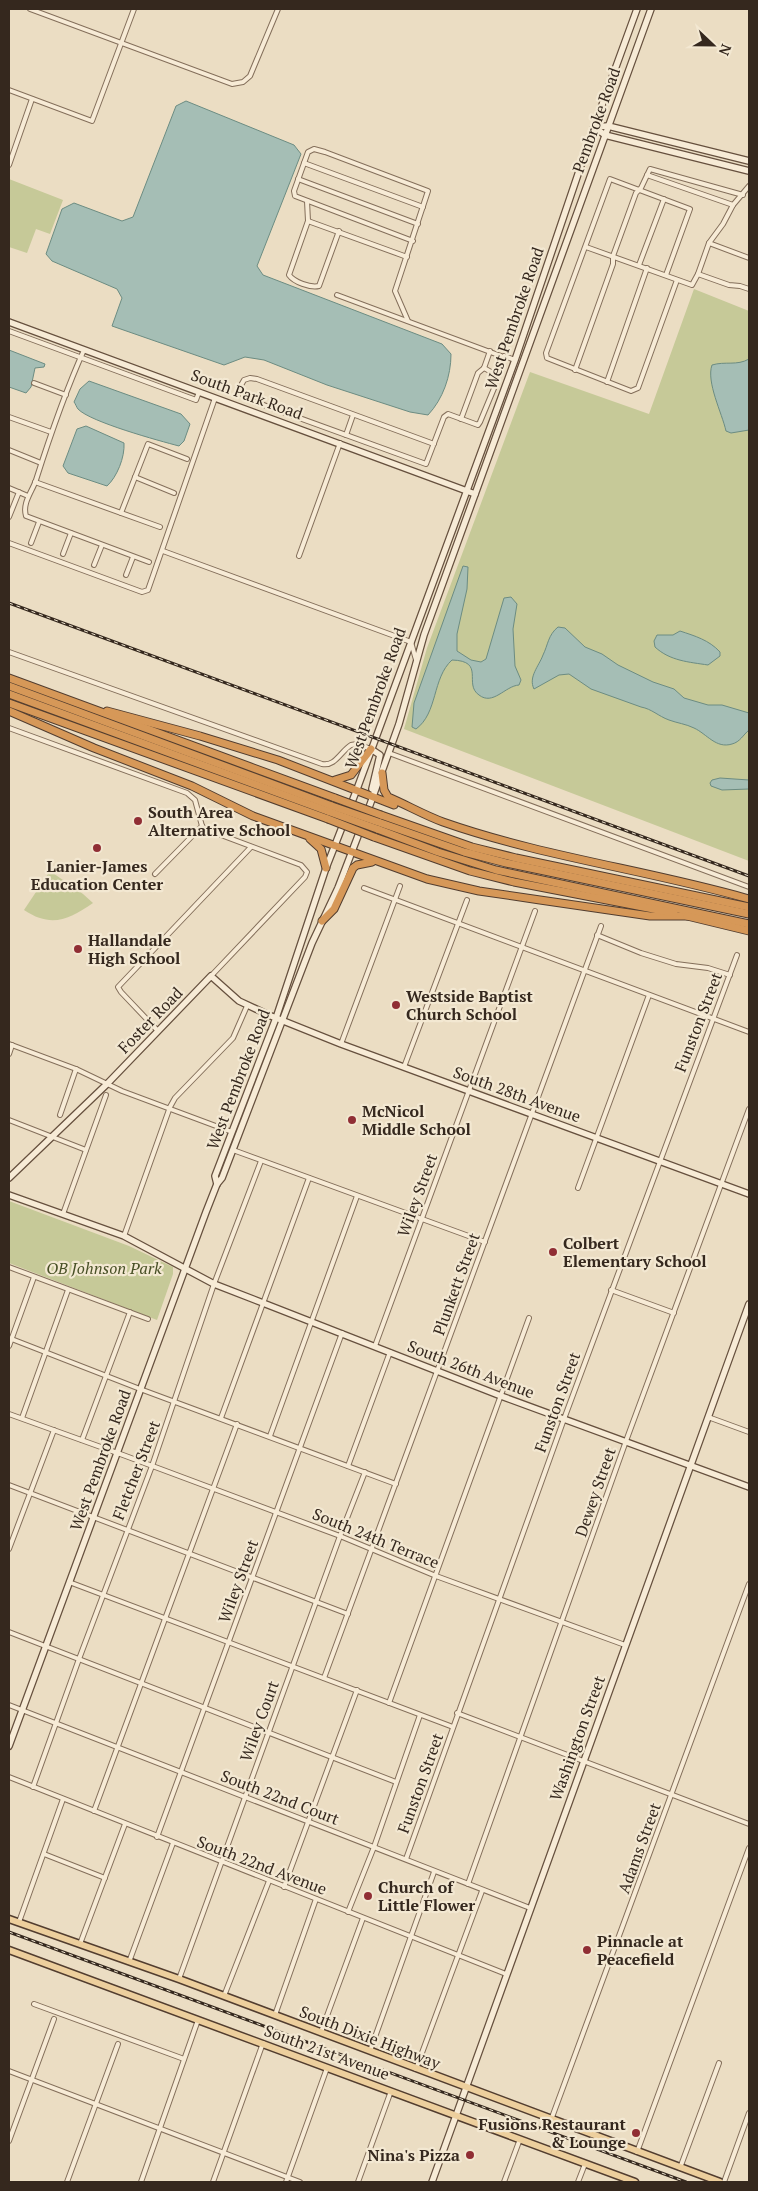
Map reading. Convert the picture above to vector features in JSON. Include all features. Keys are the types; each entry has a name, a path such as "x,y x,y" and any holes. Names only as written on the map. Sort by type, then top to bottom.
{"highway":[{"path":"9,678 335,798 378,826 470,871 514,882 689,916 749,931"},
{"path":"9,686 330,812"},
{"path":"9,694 330,812 378,826 516,858 696,894 749,907"},
{"path":"9,702 330,812 464,852 506,863 749,914"},
{"path":"85,706 123,714 200,736 333,780 443,822 501,840 578,860 681,880 749,899"},
{"path":"9,711 94,748 192,786 253,816 374,862 427,879 479,891 650,916 689,916"},
{"path":"333,780 351,775 371,749"},
{"path":"382,773 384,790 388,797 415,810"},
{"path":"378,826 438,852 496,870 749,924"},
{"path":"308,837 321,850 326,868"},
{"path":"322,921 334,909 353,868 365,862 374,862"}],"main road":[{"name":"South Dixie Highway","path":"9,1919 179,1979 465,2088 720,2182"},
{"name":"South 21st Avenue","path":"9,1950 635,2182"}],"street":[{"path":"30,9 232,84 243,82 250,76 278,9"},
{"path":"9,90 92,121 134,9"},
{"name":"Pembroke Road","path":"562,221 637,9"},
{"name":"Pembroke Road","path":"567,240 651,9"},
{"path":"9,165 32,99"},
{"path":"594,127 608,126 749,161"},
{"path":"594,127 605,135 749,171"},
{"path":"408,321 394,291 413,241 428,191 314,148 310,150 293,193 298,198 413,241"},
{"path":"304,163 423,208"},
{"path":"575,370 636,193 650,169 743,195"},
{"path":"647,175 733,205"},
{"path":"298,179 418,224"},
{"path":"666,275 690,209 610,179 546,356 549,360 635,391 677,280"},
{"path":"586,247 692,285 709,243 723,224 733,205 749,186"},
{"path":"639,265 664,199"},
{"path":"307,201 308,221 289,275 292,279 314,287 319,286 339,231"},
{"path":"308,221 406,257"},
{"name":"West Pembroke Road","path":"9,1746 217,1184 222,1178 233,1150 279,1019 326,868 357,789 515,360 562,221"},
{"name":"West Pembroke Road","path":"217,1184 216,1176 233,1132 279,1019 338,888 382,773 416,660 567,240"},
{"path":"709,243 749,258"},
{"path":"607,382 647,268"},
{"path":"698,274 729,285 749,289"},
{"path":"337,295 515,360 518,368 516,382"},
{"path":"534,301 538,311 538,321"},
{"name":"South Park Road","path":"9,322 475,494"},
{"path":"9,331 196,400 199,392"},
{"path":"84,350 51,432 35,482 28,496 26,516 149,562"},
{"path":"460,419 478,373 484,368 490,351"},
{"path":"434,444 250,378 244,380 240,387 247,399 426,464 434,444 444,417 448,414 478,425 496,383 493,373 484,368"},
{"path":"34,383 66,395"},
{"path":"9,543 142,592 146,591 163,551 215,398"},
{"path":"346,435 353,415"},
{"path":"9,417 51,432"},
{"path":"299,556 340,443"},
{"path":"121,513 148,444 187,459"},
{"path":"9,450 41,463"},
{"path":"135,477 174,493"},
{"path":"35,482 160,527"},
{"path":"9,488 28,496"},
{"path":"9,517 19,492"},
{"path":"32,543 39,522"},
{"path":"63,554 71,533"},
{"path":"94,565 102,545"},
{"path":"163,551 411,642 416,660"},
{"path":"126,575 133,557"},
{"path":"9,652 322,764 328,765 332,763 351,745 357,744 371,749 380,755 372,789 373,796"},
{"path":"9,728 187,793 195,800 202,826 205,830 251,847 118,987 158,1031"},
{"path":"389,753 749,887"},
{"path":"156,874 202,826"},
{"name":"Foster Road","path":"9,1178 107,1084 305,877 307,872 304,867 251,847"},
{"path":"341,1044 400,886"},
{"path":"364,888 749,1032"},
{"path":"404,1067 467,900"},
{"name":"Wiley Street","path":"375,1346 535,911"},
{"name":"Plunkett Street","path":"324,1678 373,1550 601,926"},
{"path":"597,936 676,964 708,968 730,974"},
{"name":"Funston Street","path":"406,1860 457,1713 611,1290 737,955"},
{"name":"South 28th Avenue","path":"211,976 247,1006 279,1019 341,1044 749,1194"},
{"path":"578,1188 649,995"},
{"path":"124,1236 170,1107 176,1098 233,1038 247,1006"},
{"path":"9,1054 10,1045 76,1069 107,1084 233,1132"},
{"path":"60,1116 76,1069"},
{"path":"63,1214 106,1095"},
{"name":"Dewey Street","path":"468,1884 626,1442 749,1109"},
{"path":"9,1120 86,1150"},
{"path":"233,1150 485,1242"},
{"name":"Fletcher Street","path":"33,1787 152,1466 214,1284 261,1161"},
{"path":"221,1418 309,1178"},
{"name":"South 26th Avenue","path":"9,1195 124,1236 214,1284 501,1396 749,1487"},
{"path":"270,1436 356,1196"},
{"path":"9,1268 148,1318"},
{"path":"9,1346 10,1338 34,1277"},
{"path":"22,1418 68,1290"},
{"path":"611,1290 674,1313"},
{"name":"Washington Street","path":"432,2182 582,1762 749,1304"},
{"path":"82,1440 130,1312"},
{"path":"389,1703 529,1318"},
{"name":"Wiley Street","path":"158,1837 342,1333"},
{"path":"10,1338 174,1402 396,1484"},
{"path":"348,1466 390,1352"},
{"name":"South 24th Terrace","path":"9,1414 340,1536 436,1576 499,1597 625,1645"},
{"path":"708,1417 749,1432"},
{"path":"94,1811 237,1424"},
{"path":"9,1549 54,1430"},
{"name":"Wiley Court","path":"179,1979 365,1472"},
{"path":"9,1486 348,1614"},
{"path":"70,1582 453,1727"},
{"name":"Adams Street","path":"551,2120 749,1584"},
{"path":"9,1632 396,1782"},
{"path":"284,1887 356,1690"},
{"name":"South 22nd Court","path":"9,1704 482,1891 530,1908"},
{"path":"457,1713 671,1796 749,1824"},
{"path":"348,1912 374,1847 420,1715"},
{"name":"South 22nd Avenue","path":"9,1777 221,1863 506,1974"},
{"path":"19,1922 64,1799"},
{"path":"80,1944 124,1824"},
{"path":"130,1962 173,1843"},
{"path":"637,2152 749,1848"},
{"path":"44,1854 105,1878"},
{"path":"370,2051 434,1872"},
{"path":"224,1996 269,1881"},
{"path":"416,2069 482,1891"},
{"path":"275,2015 316,1899"},
{"path":"321,2032 363,1918"},
{"path":"34,2004 184,2059"},
{"path":"9,2142 54,2019"},
{"path":"140,2182 198,2020"},
{"path":"213,2182 262,2043"},
{"path":"67,2182 118,2044"},
{"path":"680,2168 719,2063"},
{"path":"287,2180 327,2068"},
{"path":"9,2071 224,2152 287,2180 300,2182"},
{"path":"358,2182 391,2091"},
{"path":"724,2182 749,2113"},
{"path":"504,2182 520,2139"},
{"path":"578,2182 585,2164"}],"green space":[{"path":"9,179 63,200 50,234 36,229 27,253 9,247"},
{"path":"694,289 749,311 749,861 404,729 427,648 530,372 649,414"},
{"path":"50,871 93,903 75,914 59,920 43,919 24,910"},
{"name":"OB Johnson Park","path":"9,1201 129,1246 173,1267 173,1274 157,1320 9,1263"}],"water":[{"path":"186,101 294,145 301,154 257,266 263,275 442,344 451,354 450,371 438,402 428,415 410,412 327,385 264,360 245,357 224,365 112,326 122,298 117,289 52,261 46,254 62,209 74,203 122,221 133,217 176,106"},
{"path":"9,350 45,364 44,367 35,368 31,387 26,393 9,387"},
{"path":"749,359 749,430 731,433 726,431 715,398 711,380 712,365 740,362"},
{"path":"89,381 181,414 190,424 184,441 179,446 170,444 110,425 85,414 78,409 74,402 80,389"},
{"path":"86,426 124,443 120,466 107,486 68,473 63,466 77,429"},
{"path":"463,566 468,567 467,589 457,634 457,651 471,660 481,662 486,659 504,598 511,597 517,604 513,629 515,666 521,680 519,685 494,697 484,698 475,690 471,669 468,664 452,660 441,676 428,714 416,729 412,727 414,703"},
{"path":"558,627 565,628 585,647 602,654 618,665 653,682 674,689 684,698 708,705 722,705 749,713 749,730 735,743 726,745 716,743 691,727 669,720 648,709 591,689 569,674 559,675 534,689 532,680 535,672 550,637"},
{"path":"680,631 711,644 720,652 720,656 708,665 673,658 655,647 654,641 657,635 673,635"},
{"path":"720,778 749,780 749,789 722,790 711,786 712,780"}],"railway":[{"path":"9,603 749,876"},
{"path":"9,1932 686,2182"}],"place":[{"name":"South Area Alternative School","path":"138,821"},
{"name":"Lanier-James Education Center","path":"97,848"},
{"name":"Hallandale High School","path":"78,949"},
{"name":"Westside Baptist Church School","path":"396,1005"},
{"name":"McNicol Middle School","path":"352,1120"},
{"name":"Colbert Elementary School","path":"553,1252"},
{"name":"Church of Little Flower","path":"368,1896"},
{"name":"Pinnacle at Peacefield","path":"587,1950"},
{"name":"Fusions Restaurant & Lounge","path":"636,2133"},
{"name":"Nina's Pizza","path":"470,2155"}]}
